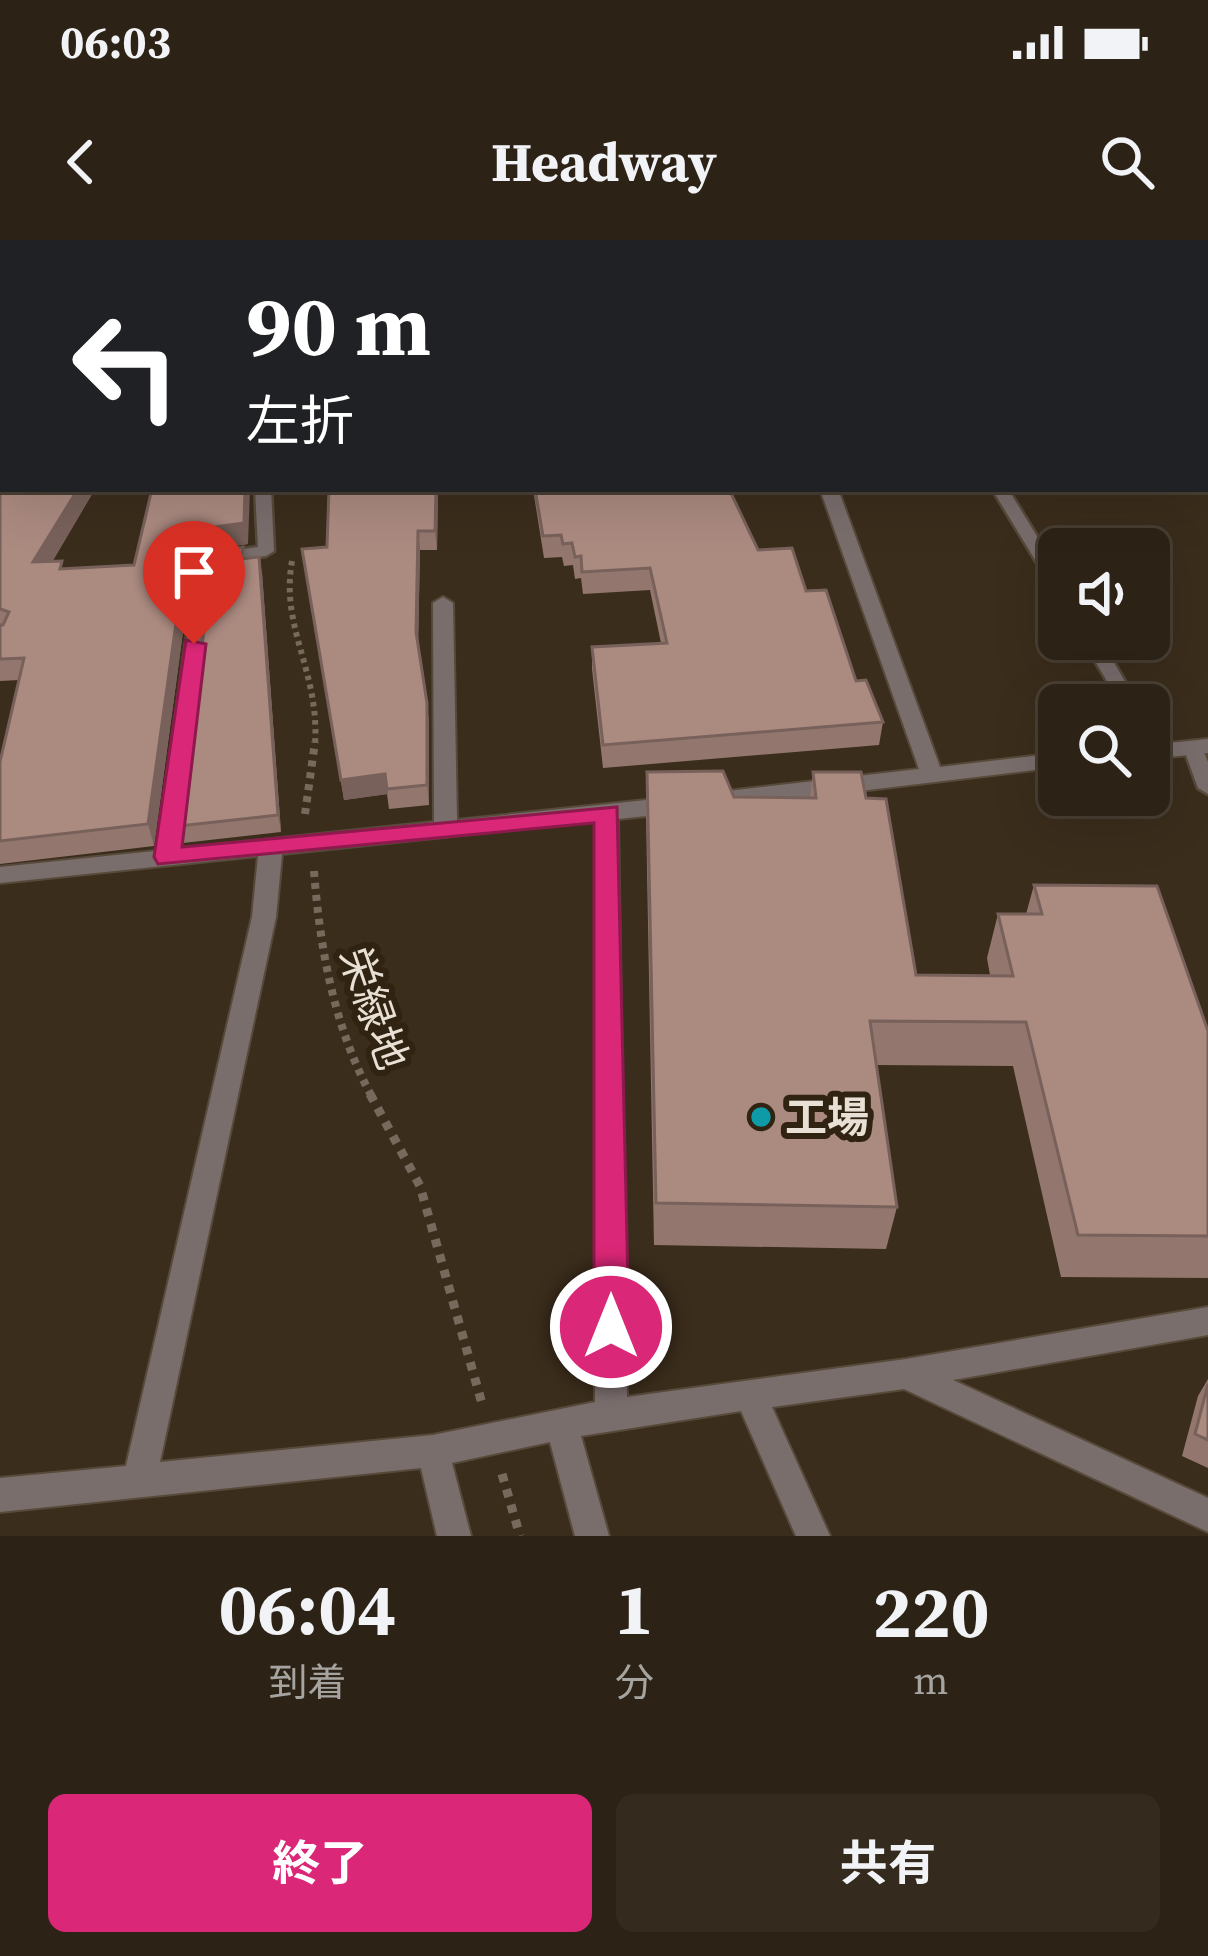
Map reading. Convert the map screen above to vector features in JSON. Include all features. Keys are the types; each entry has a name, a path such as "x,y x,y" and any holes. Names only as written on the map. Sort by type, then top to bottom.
{"street":[{"path":"830,492 932,773"},
{"path":"442,603 446,829"},
{"path":"1170,747 1200,746"},
{"path":"0,875 608,813 1038,762"},
{"path":"608,813 611,1414"},
{"path":"140,1478 264,917 285,844"},
{"path":"0,1495 433,1450 611,1414 907,1374 1208,1322"},
{"path":"907,1374 1208,1515"},
{"path":"750,1395 813,1536"},
{"path":"562,1424 592,1536"},
{"path":"433,1450 454,1536"}],"lane":[{"path":"167,857 205,559 266,551 263,492"},
{"path":"1002,492 1038,551"},
{"path":"1200,746 1208,788"}],"path":[{"name":"栄緑地","path":"295,546 284,597 290,629 312,674 315,758 285,844 313,854 319,937 350,1055 421,1186 520,1536"}],"building":[{"path":"0,492 76,492 33,562 62,561 60,569 134,565 151,492 245,492 244,523 200,529 188,537 148,824 0,841 0,762 24,658 0,659 0,625 9,612 0,609"},
{"path":"329,492 436,492 435,531 418,531 416,632 427,703 427,785 387,789 385,774 341,780 302,549 327,547"},
{"path":"536,492 730,492 758,550 792,548 806,591 826,590 856,681 866,680 883,722 603,745 592,647 667,643 650,568 582,572 581,556 575,557 572,543 563,544 561,535 543,536"},
{"path":"243,547 241,559 259,557 278,815 179,826 214,551"},
{"path":"723,771 734,797 816,798 813,772 861,772 866,798 886,799 916,975 1013,976 998,914 1042,914 1034,885 1157,886 1208,1031 1208,1236 1078,1235 1026,1022 870,1021 897,1207 656,1203 647,772"},
{"path":"1208,1384 1208,1440 1195,1434"}],"place":[{"name":"工場","path":"761,1117"}],"route":[{"path":"194,644 167,857 608,813 611,1327"}]}
